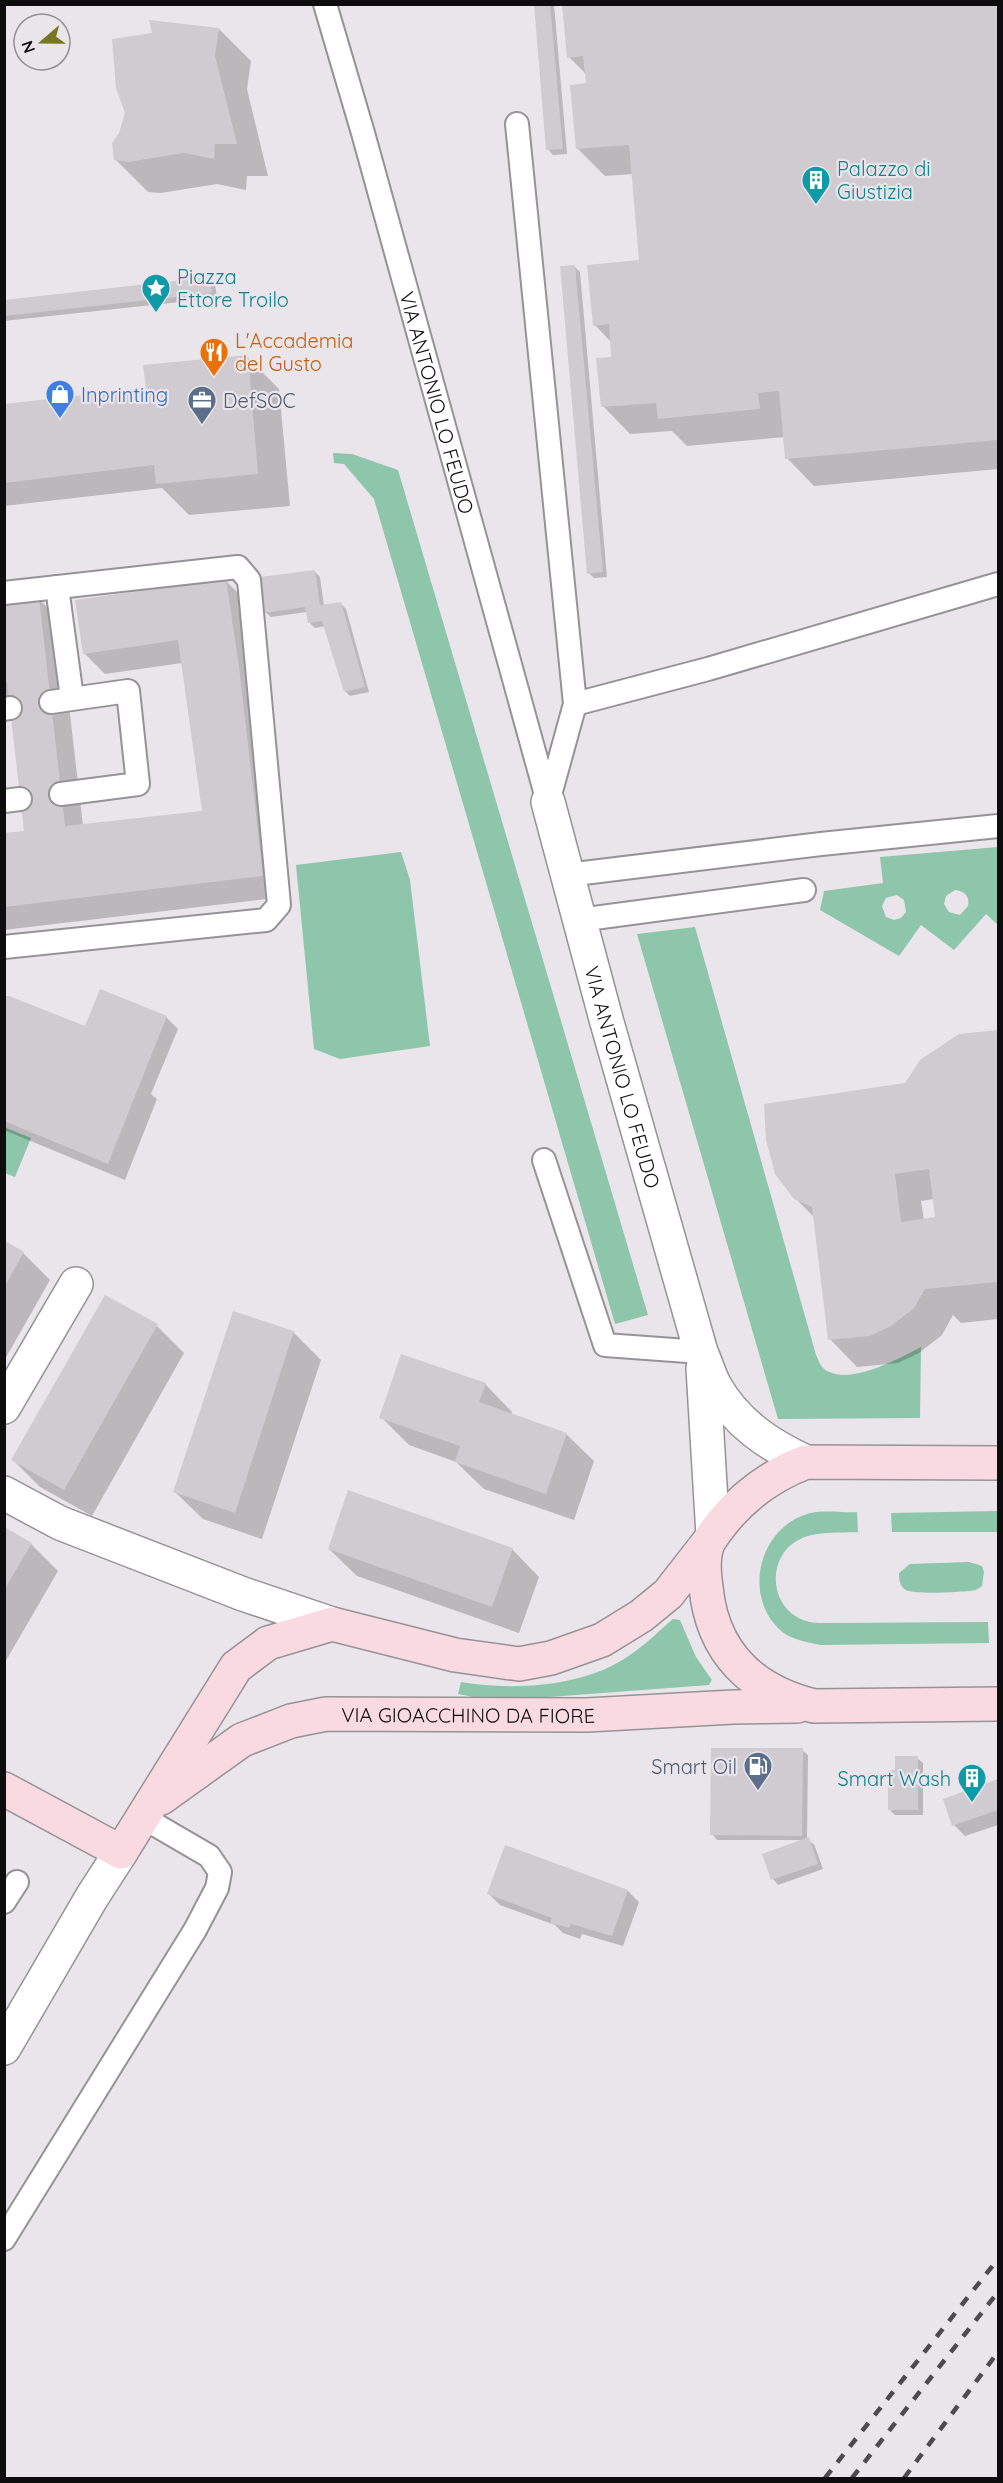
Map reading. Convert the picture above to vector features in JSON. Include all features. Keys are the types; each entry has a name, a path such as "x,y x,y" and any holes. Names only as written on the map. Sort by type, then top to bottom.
{"street":[{"name":"VIA ANTONIO LO FEUDO","path":"548,802 701,1352 715,1385 732,1411 770,1444 806,1462"},
{"path":"4,1407 76,1284"},
{"name":"VIA ANTONIO LO FEUDO","path":"701,1352 710,1539"},
{"path":"4,1493 60,1523 243,1594 332,1624 454,1655 519,1664 551,1658 602,1640 641,1616 668,1594 732,1510 755,1489 780,1473 806,1462 999,1463"},
{"path":"710,1539 705,1579 707,1602 713,1623 723,1644 736,1663 772,1692 793,1701 814,1706"},
{"name":"VIA GIOACCHINO DA FIORE","path":"121,1852 236,1667 268,1643 332,1624"},
{"name":"VIA GIOACCHINO DA FIORE","path":"146,1812 242,1740 291,1721 326,1714 587,1715 734,1707 999,1704"},
{"path":"4,1789 121,1852 92,1897 4,2048"}],"lane":[{"name":"VIA ANTONIO LO FEUDO","path":"325,4 363,133 548,802"},
{"name":"VIA ANTONIO LO FEUDO","path":"517,124 575,704 548,802"},
{"path":"4,593 238,567 249,580 279,905 266,920 4,947"},
{"path":"575,704 854,627 999,584"},
{"path":"57,587 62,700 128,691 138,784 61,794"},
{"path":"567,875 821,844 999,826"},
{"path":"579,920 804,890"},
{"path":"544,1160 604,1345 701,1352"},
{"path":"4,2239 195,1930 217,1888 220,1872 210,1856 146,1812"},
{"path":"4,1902 17,1882"}],"green space":[{"path":"333,453 352,454 398,470 648,1315 615,1324 374,499 344,464 334,463"},
{"path":"998,847 998,925 986,914 954,950 921,925 899,956 820,910 824,891 883,883 880,857","holes":["955,890 964,893 968,900 968,906 960,915 949,912 944,904 946,896","897,895 904,900 906,912 901,918 894,920 886,917 882,906 886,898"]},
{"path":"401,852 410,880 430,1046 340,1059 314,1049 296,865"},
{"path":"695,927 819,1362 823,1368 833,1373 845,1375 872,1370 921,1347 920,1418 778,1419 637,934"},
{"path":"4,1127 31,1138 15,1177 5,1173"},
{"path":"825,1511 857,1512 858,1532 812,1535 788,1547 777,1567 776,1578 781,1600 788,1609 800,1619 816,1623 988,1622 989,1643 821,1645 804,1642 783,1633 768,1615 761,1598 759,1581 768,1548 777,1533 791,1522 807,1514"},
{"path":"998,1511 998,1532 892,1532 891,1513"},
{"path":"969,1562 982,1566 984,1572 982,1586 976,1590 911,1592 902,1587 900,1583 899,1573 910,1564"},
{"path":"673,1619 680,1620 696,1657 712,1680 709,1685 523,1699 484,1699 458,1694 461,1682 526,1686 571,1680 592,1674 630,1655"}],"building":[{"path":"534,4 550,4 563,149 546,150"},
{"name":"Palazzo di Giustizia","path":"562,4 998,4 998,440 785,459 779,391 758,393 760,409 658,419 656,403 601,407 596,358 611,357 609,324 593,326 587,265 639,260 629,145 576,149 570,85 586,83 583,56 567,58"},
{"path":"149,20 219,28 215,56 237,144 215,144 214,159 184,153 128,162 114,160 112,143 119,133 125,113 116,88 112,39 152,33"},
{"path":"575,265 603,572 587,574 560,266"},
{"path":"210,277 212,293 4,316 4,300"},
{"path":"248,355 258,474 156,484 154,465 4,483 4,404 146,388 143,365"},
{"path":"315,570 320,605 341,602 365,687 344,692 322,621 308,623 305,607 264,613 260,577"},
{"path":"226,579 239,666 263,876 4,907 4,833 24,831 7,682 4,682 4,601 39,597 65,826 202,811 178,640 83,654 75,600"},
{"path":"100,989 167,1016 108,1164 4,1121 4,996 85,1026"},
{"path":"998,1030 998,1282 925,1289 914,1308 891,1326 870,1336 828,1340 812,1207 794,1199 775,1174 766,1140 764,1104 905,1083 920,1060 959,1034","holes":["929,1169 935,1217 901,1222 895,1174"]},
{"path":"5,1241 24,1252 5,1286"},
{"path":"105,1295 158,1324 64,1490 11,1460"},
{"path":"233,1311 294,1331 235,1513 173,1492"},
{"path":"401,1354 486,1383 479,1402 567,1433 546,1494 455,1462 460,1446 379,1418"},
{"path":"348,1490 513,1548 492,1607 328,1549"},
{"path":"4,1527 32,1543 4,1590"},
{"path":"711,1748 803,1748 802,1836 710,1835"},
{"path":"895,1756 918,1756 918,1810 888,1810 888,1770 895,1770"},
{"name":"Smart Wash","path":"998,1779 998,1810 952,1826 943,1799"},
{"path":"809,1837 818,1864 771,1880 762,1854"},
{"path":"505,1845 628,1890 612,1936 571,1924 569,1928 550,1923 552,1918 487,1894"}],"railway":[{"path":"825,2478 998,2259"},
{"path":"852,2478 998,2292"},
{"path":"904,2478 998,2352"}],"place":[{"name":"Palazzo di Giustizia","path":"816,206"},
{"name":"Piazza Ettore Troilo","path":"156,314"},
{"name":"L'Accademia del Gusto","path":"214,378"},
{"name":"Inprinting","path":"60,420"},
{"name":"DefSOC","path":"202,426"},
{"name":"Smart Oil","path":"758,1792"},
{"name":"Smart Wash","path":"972,1804"}]}
